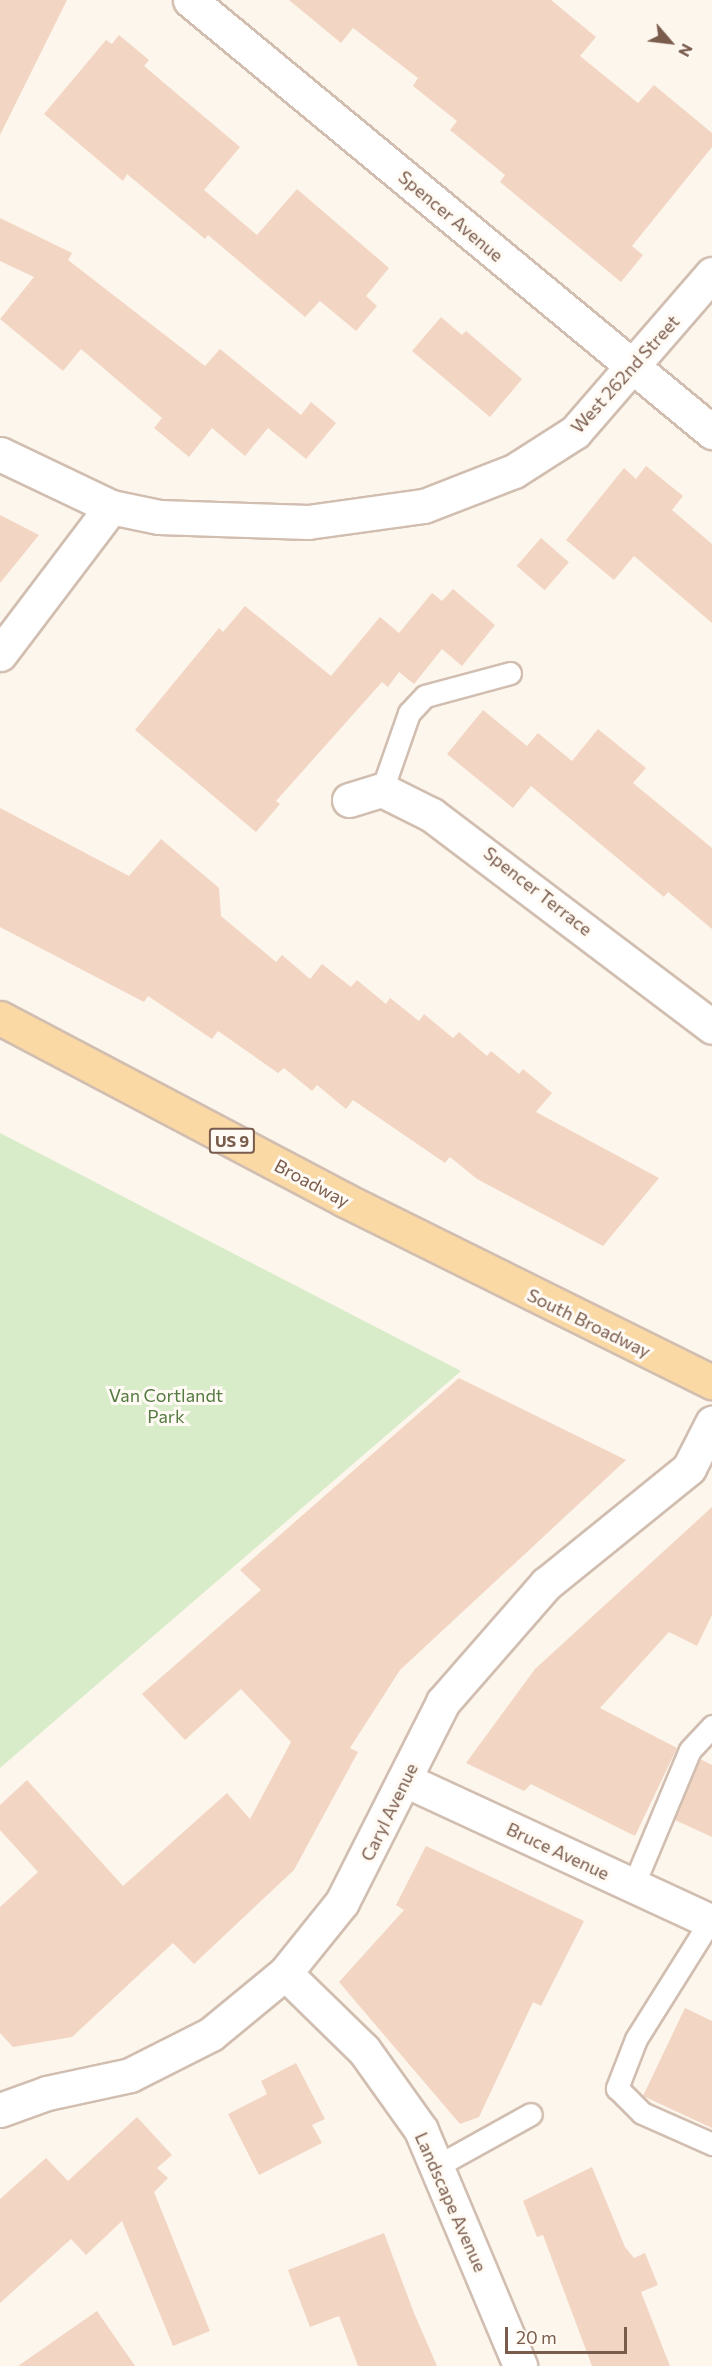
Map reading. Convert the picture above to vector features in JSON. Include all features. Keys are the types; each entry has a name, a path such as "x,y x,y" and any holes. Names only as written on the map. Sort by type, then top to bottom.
{"main road":[{"name":"Broadway","path":"0,1018 466,1261"},
{"name":"South Broadway","path":"466,1261 712,1382"}],"street":[{"name":"Spencer Avenue","path":"190,0 712,432"},
{"name":"West 262nd Street","path":"0,454 111,507 259,524 424,506 472,491 547,453 575,432 633,368 712,274"},
{"path":"0,654 111,507"},
{"path":"349,800 382,790"},
{"name":"Spencer Terrace","path":"382,790 473,841 712,1027"},
{"name":"Caryl Avenue","path":"0,2110 46,2093 130,2074 211,2034 285,1973 342,1902 443,1702 479,1658 546,1584 689,1468 712,1423"},
{"name":"Bruce Avenue","path":"405,1780 711,1922"},
{"name":"Landscape Avenue","path":"285,1973 364,2050 421,2130 520,2366"}],"lane":[{"path":"382,790 409,713 424,696 510,673"},
{"path":"633,1886 690,1750 712,1726"},
{"path":"711,1922 636,2038 617,2088 642,2113 712,2144"},
{"path":"437,2166 531,2114"}],"green space":[{"name":"Van Cortlandt Park","path":"0,1133 461,1371 0,1768"}],"building":[{"path":"0,0 67,0 0,135"},
{"path":"289,0 551,0 596,37 580,56 638,103 654,85 712,133 712,147 632,246 643,255 621,282 500,182 505,175 450,130 457,121 413,86 418,78 353,28 341,43"},
{"path":"119,35 149,60 144,66 240,147 204,190 257,235 297,189 389,268 366,296 377,306 356,331 320,301 305,317 208,235 205,239 127,174 123,181 44,114 106,40 112,44"},
{"path":"0,218 72,253 68,260 205,366 220,349 301,415 311,402 336,423 306,459 268,428 245,456 212,428 189,457 154,428 162,418 81,349 63,371 0,319 34,277 0,261"},
{"path":"441,317 462,335 466,331 522,379 490,417 412,351"},
{"path":"646,466 683,496 672,510 712,544 712,623 634,556 614,580 566,540 624,468 636,479"},
{"path":"0,515 39,535 0,583"},
{"path":"541,538 569,562 545,590 517,566"},
{"path":"453,589 495,625 462,666 442,649 414,684 399,672 388,687 382,682 276,801 280,804 256,832 135,730 219,628 223,632 245,606 331,676 380,617 399,633 432,593 442,601"},
{"path":"483,710 527,746 538,733 572,761 598,729 646,768 633,783 712,848 712,929 668,892 664,897 531,786 513,808 447,754"},
{"path":"0,808 129,876 161,839 219,888 221,916 276,962 282,955 310,979 322,964 351,987 357,980 386,1004 390,998 419,1021 424,1014 453,1038 459,1032 487,1056 491,1051 519,1074 523,1069 552,1093 536,1112 659,1178 603,1246 477,1179 450,1157 445,1163 353,1100 346,1109 317,1085 312,1091 284,1068 278,1073 218,1031 212,1039 148,996 144,1002 0,927"},
{"path":"459,1378 626,1460 400,1670 350,1748 358,1752 294,1870 194,1964 173,1943 72,2037 13,2047 0,2033 0,1907 38,1872 0,1830 0,1805 27,1780 123,1886 227,1793 250,1819 291,1742 241,1689 185,1740 142,1694 261,1590 240,1570"},
{"path":"712,1507 712,1615 697,1646 669,1632 600,1708 677,1748 635,1836 531,1784 524,1791 466,1763 535,1669"},
{"path":"700,1759 712,1765 712,1837 675,1820"},
{"path":"426,1846 584,1921 541,2006 533,2002 479,2117 460,2124 339,1982 404,1910 396,1905"},
{"path":"685,2008 712,2021 712,2128 643,2096"},
{"path":"296,2063 325,2119 312,2125 322,2143 259,2175 228,2114 267,2094 261,2081"},
{"path":"137,2117 172,2155 157,2168 168,2178 154,2192 210,2331 173,2346 122,2221 86,2255 71,2239 0,2303 0,2199 46,2158 68,2181"},
{"path":"592,2167 625,2247 634,2258 645,2253 658,2285 641,2292 670,2366 592,2366 543,2235 537,2237 523,2201"},
{"path":"384,2233 437,2366 358,2366 339,2316 310,2327 288,2270"},
{"path":"97,2311 135,2366 18,2366"}]}
